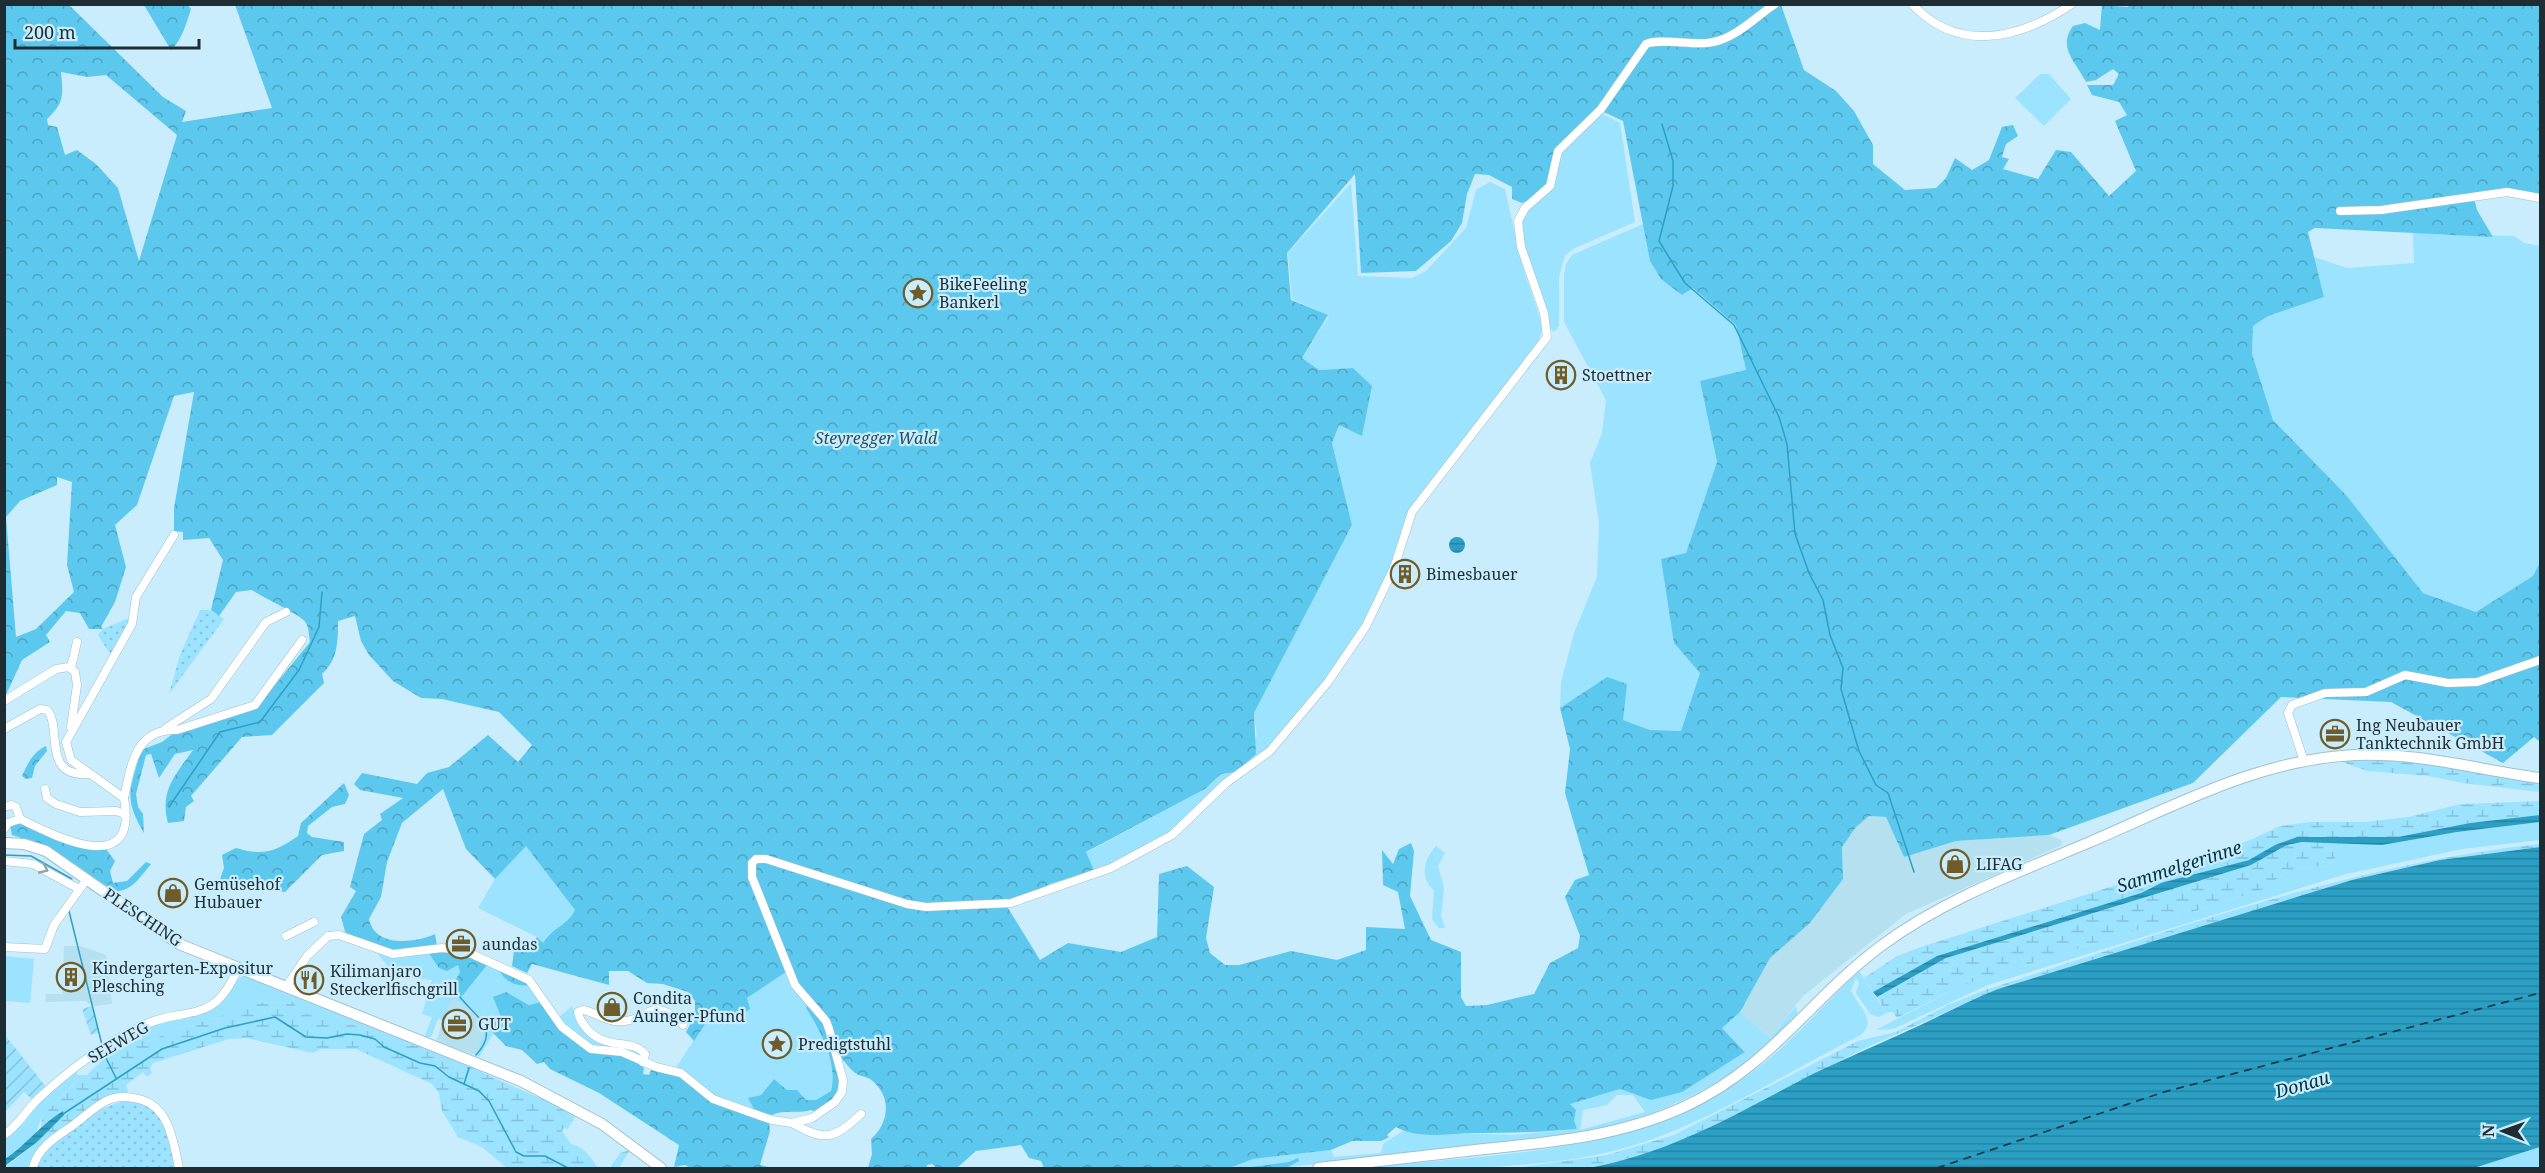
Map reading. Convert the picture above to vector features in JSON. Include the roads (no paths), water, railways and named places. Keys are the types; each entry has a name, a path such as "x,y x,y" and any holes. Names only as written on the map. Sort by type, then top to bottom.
{"main road":[{"path":"1318,1168 1582,1138 1619,1130 1669,1113 1716,1089 1750,1067 1866,958 1935,912 2007,877 2231,782 2304,761 2358,755 2400,756 2541,778"},
{"name":"PLESCHING","path":"4,843 24,844 46,851 171,939 490,1068 563,1101 614,1131 661,1168"}],"street":[{"path":"792,1123 812,1118 835,1102 842,1092 843,1080 826,1021 801,994 789,973 752,877 752,863 756,859 766,859 907,904 926,907 992,905 1030,898 1063,883 1111,868 1180,829 1226,783 1270,751 1328,682 1377,607 1394,568 1412,512 1547,337 1545,313 1525,260 1518,228 1525,208 1550,186 1558,151 1601,109 1646,44 1707,43 1720,40 1732,35 1775,4"},
{"path":"1912,4 1929,20 1947,31 1975,37 1998,35 2045,20 2072,4"},
{"path":"2340,211 2381,210 2507,192 2541,198"},
{"path":"124,798 113,788 88,774 68,755 66,742 70,731 132,624 136,597 174,535"},
{"path":"4,830 8,823 20,819 62,839 96,848 109,844 120,835 125,814 124,798 138,750 143,742 212,699 266,622 286,612"},
{"path":"165,729 177,730 255,705 302,640"},
{"path":"71,668 77,642"},
{"path":"2304,761 2288,713 2292,705 2300,701 2325,693 2366,692 2405,675 2448,683 2477,682 2541,660"},
{"path":"4,701 56,669 71,668 75,672 77,685 70,731"},
{"path":"4,729 40,709 47,710 51,715 55,752 61,762 78,774 88,774"},
{"path":"45,789 47,798 69,810 125,814"},
{"path":"4,807 11,805 16,807 20,819"},
{"path":"4,861 33,864 79,890"},
{"path":"4,946 45,949 54,925 87,879"},
{"path":"286,936 314,922"},
{"path":"286,987 307,956 328,936 339,935 393,954 441,948 460,950 481,957 530,980 562,1027 591,1049 622,1052 643,1062 681,1073 708,1096 721,1102 772,1120 792,1123 819,1136 835,1135 861,1114"},
{"name":"SEEWEG","path":"4,1135 38,1099 101,1049 147,1023 213,1006 225,994 238,968"},
{"path":"643,1062 645,1054 637,1047 602,1042 596,1038 581,1021 578,1012 583,1010 604,1018 624,1021 650,1012 669,1011 683,1025"},
{"path":"33,1168 46,1144 102,1103 120,1097 144,1100 159,1110 170,1130 179,1168"}],"water":[{"path":"1457,537 1465,545 1457,553 1449,545"},
{"path":"2540,815 2540,822 2457,832 2382,845 2302,842 2287,845 2251,865 1946,958 1877,997 1873,992 1937,956 2141,893 2161,883 2249,860 2275,845 2297,837 2398,837 2470,823"},
{"name":"Donau","path":"2540,847 2540,1147 2474,1168 1589,1168 1646,1153 1699,1132 1815,1073 1998,989 2352,880 2440,860"},
{"path":"63,1111 64,1115 37,1142 5,1166 5,1159"}],"waterway":[{"path":"1662,124 1673,161 1673,186 1659,241 1685,283 1734,325 1779,417 1787,444 1795,534 1809,573 1823,600 1830,635 1843,668 1841,689 1859,751 1876,785 1888,793 1914,872"},
{"path":"169,807 220,732 260,722 299,670 319,627 322,592"},
{"path":"4,855 31,856 72,879"},
{"path":"69,911 102,1045"},
{"path":"455,988 459,996 485,1026 487,1034 484,1044 476,1055"},
{"path":"63,1114 162,1049 225,1028 275,1017 306,1037 360,1035 375,1039 384,1047 420,1063 435,1066 449,1077 479,1091 489,1101 516,1152 524,1156 545,1156 568,1168"},
{"path":"103,1052 116,1078"},
{"path":"464,1084 469,1068"}],"place":[{"name":"BikeFeeling Bankerl","path":"918,293"},
{"name":"Stoettner","path":"1561,375"},
{"name":"Bimesbauer","path":"1405,574"},
{"name":"Ing Neubauer Tanktechnik GmbH","path":"2335,734"},
{"name":"LIFAG","path":"1955,864"},
{"name":"Gemüsehof Hubauer","path":"173,893"},
{"name":"aundas","path":"461,944"},
{"name":"Kindergarten-Expositur Plesching","path":"71,977"},
{"name":"Kilimanjaro Steckerlfischgrill","path":"309,980"},
{"name":"Condita Auinger-Pfund","path":"612,1007"},
{"name":"GUT","path":"457,1024"},
{"name":"Predigtstuhl","path":"777,1044"}],"park label":[{"name":"Steyregger Wald","path":"876,438"}],"water label":[{"name":"Sammelgerinne","path":"2179,866"}]}
